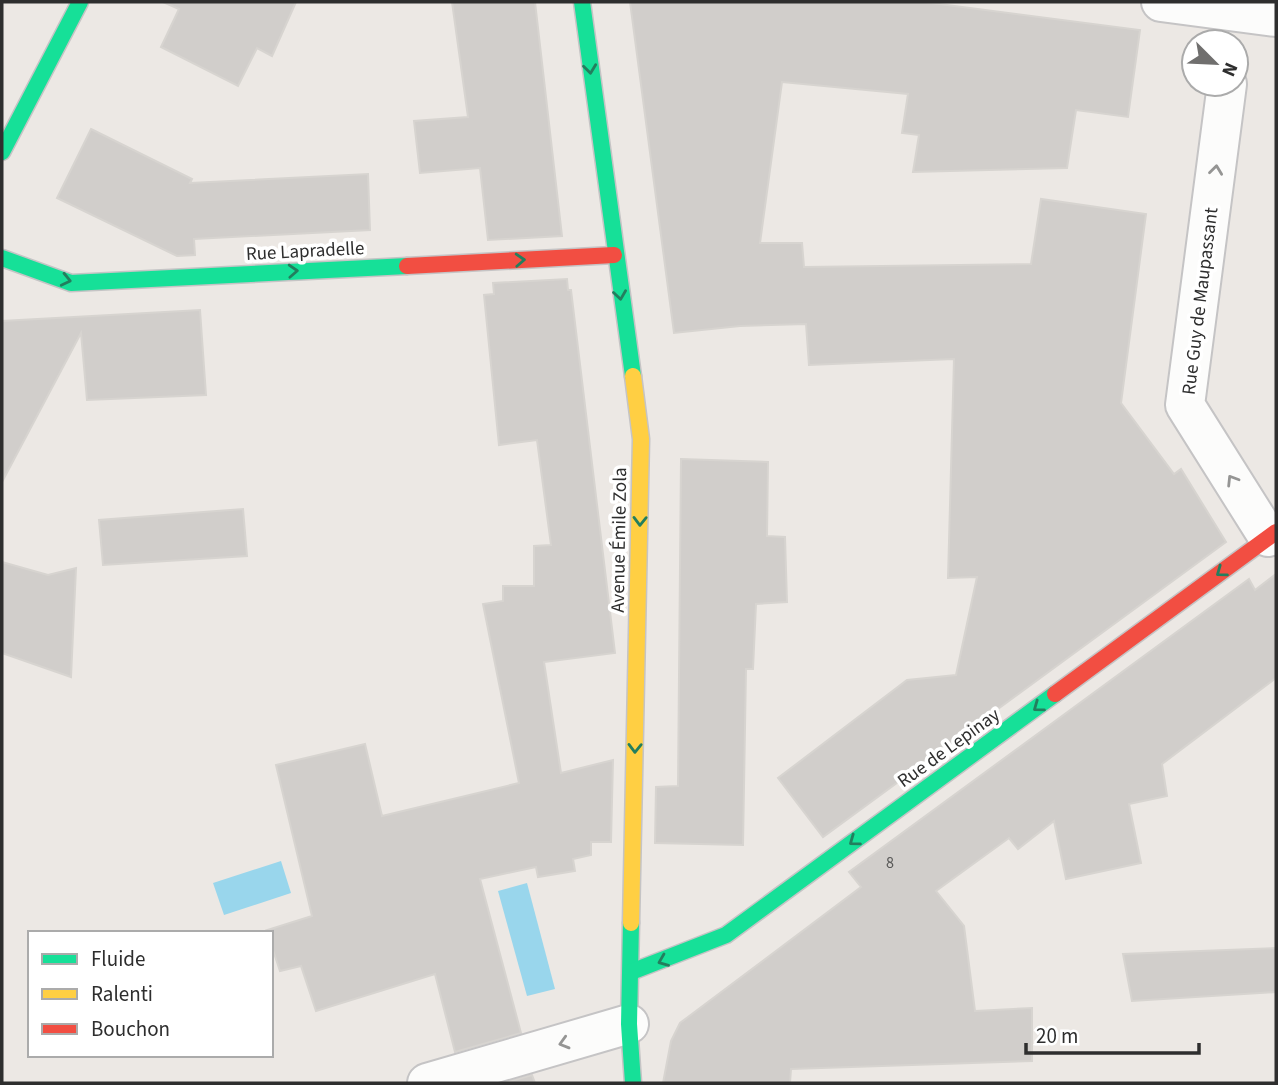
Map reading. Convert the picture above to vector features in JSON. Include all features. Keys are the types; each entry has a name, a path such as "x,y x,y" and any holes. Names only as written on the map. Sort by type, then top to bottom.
{"street":[{"path":"2,152 80,2"},
{"name":"Avenue Émile Zola","path":"582,2 614,255 641,439 629,1024 633,1083"},
{"path":"1161,2 1234,27 1276,17"},
{"name":"Rue Guy de Maupassant","path":"1225,98 1185,405 1272,534"},
{"name":"Rue Lapradelle","path":"2,258 71,283 614,255"},
{"name":"Rue de Lepinay","path":"631,972 726,935 1272,534"},
{"path":"426,1083 629,1024"}],"water":[{"path":"281,861 291,893 224,915 213,883"},
{"path":"527,883 555,989 527,996 498,891"}],"building":[{"path":"163,2 296,2 272,56 257,48 238,86 161,47 179,9"},
{"path":"452,2 535,2 562,236 488,240 480,168 420,173 414,121 468,117"},
{"path":"630,2 924,2 1140,30 1128,117 1076,110 1067,168 913,172 919,135 902,133 908,94 782,82 760,243 802,243 804,267 1031,264 1041,199 1146,214 1121,403 1174,474 1181,469 1226,542 823,837 778,778 907,680 956,675 977,577 948,578 954,359 809,365 806,324 740,326 674,333"},
{"path":"91,129 192,179 190,183 368,174 370,230 194,239 195,255 177,256 57,198"},
{"path":"567,279 568,290 571,290 615,653 544,662 561,773 613,760 611,842 591,842 591,855 573,859 575,871 538,877 536,867 480,879 521,1033 455,1052 435,974 316,1011 301,966 280,971 273,950 273,931 267,930 312,916 276,765 365,744 382,816 519,783 483,604 503,601 503,586 534,586 534,546 551,545 537,440 499,445 484,295 494,294 493,283"},
{"path":"200,310 206,395 87,400 81,333 2,482 2,321"},
{"path":"681,459 768,462 767,536 785,537 787,602 756,604 753,669 746,669 743,845 655,843 656,787 678,786"},
{"path":"243,509 247,556 103,565 99,520"},
{"path":"2,562 48,575 76,568 71,677 2,653"},
{"path":"1276,574 1276,678 1162,764 1167,796 1129,804 1141,863 1066,879 1054,821 1018,849 1009,838 936,891 964,926 975,1011 1032,1008 1032,1061 791,1069 790,1083 663,1083 671,1041 680,1023 861,887 849,872 1249,579 1255,590"},
{"path":"1276,948 1276,992 1132,1001 1123,954"},
{"path":"532,1075 535,1083 504,1083"}],"traffic: fast":[{"path":"2,152 80,2"},
{"path":"582,2 633,376"},
{"path":"2,258 71,283 407,266"},
{"path":"631,972 726,935 1055,694"},
{"path":"631,923 629,1024 633,1083"}],"traffic: slow":[{"path":"631,923 641,439 633,376"}],"traffic: jam":[{"path":"407,266 614,255"},
{"path":"1055,694 1276,532"}]}
